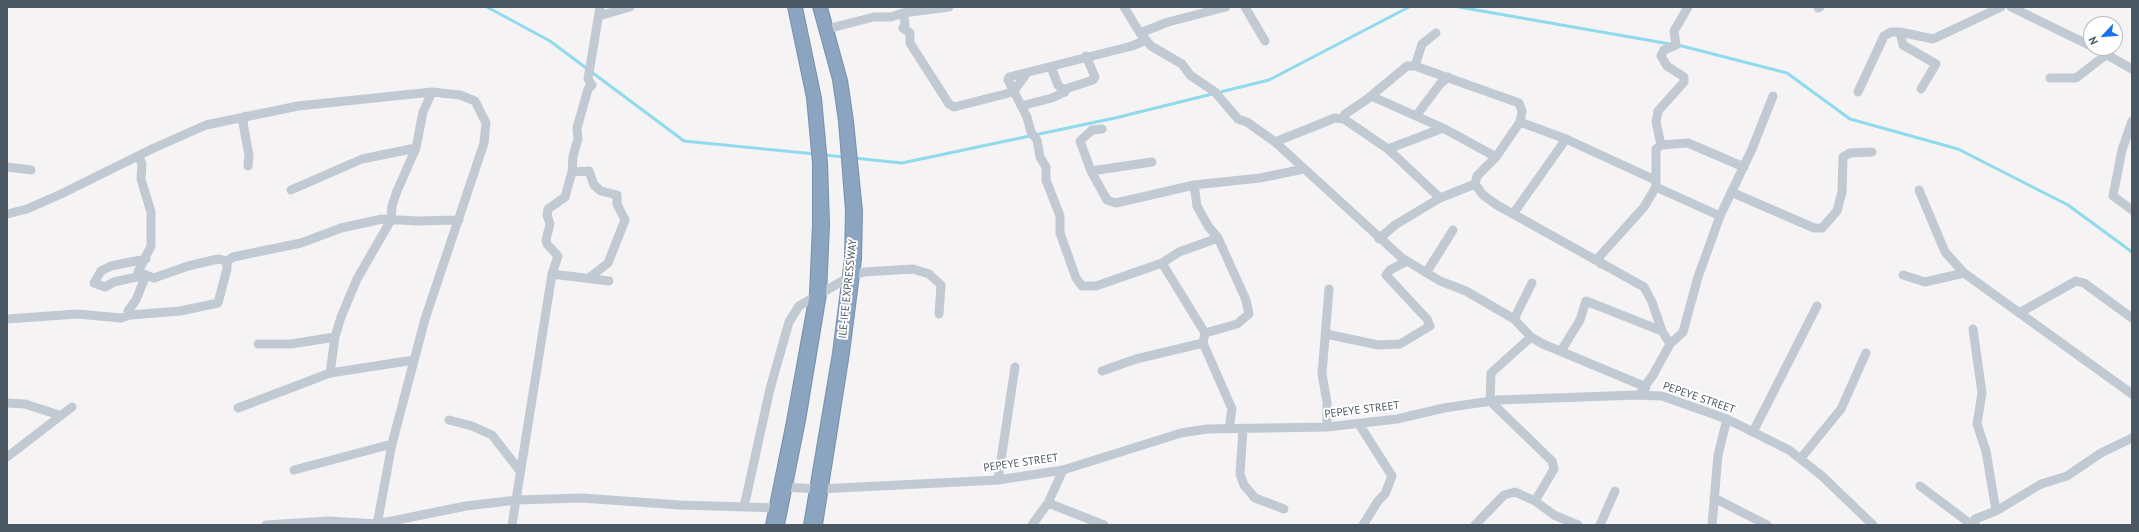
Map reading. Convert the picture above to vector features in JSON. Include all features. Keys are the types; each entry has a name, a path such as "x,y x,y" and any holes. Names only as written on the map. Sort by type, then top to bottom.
{"highway":[{"path":"775,525 818,294 821,225 818,130 809,67 795,7"},
{"name":"ILE-IFE EXPRESSWAY","path":"813,525 841,353 851,276 854,211 850,160 840,80 820,7"}],"street":[{"path":"512,525 552,274 558,256 547,244 546,240 550,224 547,215 548,209 565,197 572,172 573,156 578,139 577,128 588,89 592,85 588,78 600,11 630,7"},
{"path":"827,29 874,17 891,17 903,13 949,7"},
{"path":"1124,7 1140,33 1159,52 1182,64 1190,75 1214,92 1238,119 1247,122 1275,142 1379,239 1407,261 1440,281 1466,291 1514,319 1531,337 1646,387"},
{"path":"1140,33 1168,22 1226,7"},
{"path":"1245,7 1265,41"},
{"path":"1661,145 1656,122 1658,111 1684,82 1684,77 1667,66 1661,56 1664,50 1676,45 1674,31 1688,7"},
{"path":"1858,92 1884,36 1891,32 1900,32 1933,39 2001,7"},
{"path":"2011,7 2026,10 2083,42"},
{"path":"903,13 905,24 902,28 910,33 910,43 949,104 954,107 964,106 1013,92 1026,74"},
{"path":"1900,32 1903,45 1936,64 1921,89"},
{"path":"1415,66 1422,44 1436,33"},
{"path":"1146,40 1132,46 1086,56 1008,78 1013,92 1027,117 1031,132 1037,140 1040,157 1046,167 1046,180 1060,216 1060,233 1076,278 1082,286 1096,286 1162,263 1179,252 1218,238"},
{"path":"1062,90 1094,80 1095,77 1086,56"},
{"path":"2050,78 2076,78 2104,56"},
{"path":"2110,56 2132,69"},
{"path":"1344,119 1345,114 1371,96 1407,66 1415,66 1448,77 1519,104 1522,111 1520,122 1496,157 1477,176 1475,184"},
{"path":"1021,106 1062,95 1065,92 1062,90 1051,67"},
{"path":"1416,116 1440,84 1448,77"},
{"path":"330,373 335,337 358,279 391,220 392,206 416,148 423,112 432,92"},
{"path":"7,214 27,209 61,194 139,158 154,148 206,125 298,106 432,92 460,95 475,101 486,124 484,143 425,319 392,444 377,524"},
{"path":"1371,96 1416,116 1425,122 1443,128 1496,157"},
{"path":"1637,395 1646,387 1670,344 1683,332 1698,276 1720,216 1752,149 1773,96"},
{"path":"245,116 243,123 249,155 248,166"},
{"path":"1275,142 1335,118 1344,119 1388,149 1440,198"},
{"path":"1520,122 1566,139 1720,216"},
{"path":"2132,122 2122,150 2113,196 2132,210"},
{"path":"1388,149 1443,128"},
{"path":"1102,129 1092,130 1080,141 1091,171 1108,200 1116,202 1194,185 1260,178 1304,168"},
{"path":"1513,214 1566,139"},
{"path":"1601,264 1599,257 1644,207 1656,184 1656,149 1661,145 1688,143 1744,167"},
{"path":"291,190 362,159 416,148"},
{"path":"1731,192 1814,228 1822,228 1837,211 1842,192 1843,157 1850,153 1872,152"},
{"path":"139,158 142,164 141,179 151,212 152,223 151,246 146,259 138,272 154,278 188,266 218,259 227,261 233,257 301,243 360,223 382,219 459,220"},
{"path":"1091,171 1152,162"},
{"path":"7,167 32,170"},
{"path":"572,172 582,170 589,171 594,185 601,191 617,195 616,204 625,220 608,263 589,278"},
{"path":"1475,184 1483,195 1513,214 1644,287 1652,302 1662,331 1670,344"},
{"path":"1379,239 1395,225 1440,198 1475,184"},
{"path":"1102,371 1204,338 1237,324 1248,314 1246,300 1218,238 1208,226 1197,206 1194,185"},
{"path":"1919,190 1945,252 1964,273 2132,394"},
{"path":"1426,273 1453,230"},
{"path":"146,259 110,266 101,271 94,283 105,287 114,282 146,275"},
{"path":"7,319 77,314 121,318 130,315 180,311 218,303 228,269 227,261"},
{"path":"1326,334 1378,345 1400,344 1430,326 1427,319 1386,276 1390,270 1407,261"},
{"path":"1162,263 1204,338 1232,410 1229,429"},
{"path":"744,507 770,389 789,322 799,306 851,276 882,270 913,270 929,274 941,285 939,314"},
{"path":"1903,275 1925,282 1964,273"},
{"path":"552,274 609,281"},
{"path":"130,315 128,311 136,300 146,275"},
{"path":"2019,313 2076,281 2084,283 2132,318"},
{"path":"1514,319 1532,283"},
{"path":"1327,427 1327,402 1322,374 1329,289"},
{"path":"1561,351 1580,320 1586,301 1662,331"},
{"path":"1753,432 1770,401 1807,323 1817,306"},
{"path":"1973,329 1982,393 1977,424 1986,452 1996,511"},
{"path":"258,344 291,344 335,337"},
{"path":"1531,337 1491,373 1490,401 1552,461 1554,469 1535,501"},
{"path":"1800,458 1841,409 1866,353"},
{"path":"238,408 330,373 414,360"},
{"path":"998,480 1015,367"},
{"name":"PEPEYE STREET","path":"783,487 819,489 948,484 998,480 1063,470 1181,433 1207,429 1327,427 1397,419 1444,408 1490,401 1552,397 1637,395 1662,396 1727,419 1753,432 1800,458 1873,525"},
{"path":"7,403 25,404 59,415"},
{"path":"7,457 59,415 72,407"},
{"path":"1712,525 1718,455 1727,419"},
{"path":"449,420 472,426 492,435 520,471"},
{"path":"1359,424 1392,476 1384,494 1363,525"},
{"path":"1243,429 1240,474 1244,485 1255,498 1284,509"},
{"path":"1976,525 1976,520 1996,511 2041,484 2067,476 2101,452 2132,438"},
{"path":"294,470 392,444"},
{"path":"1032,525 1048,502 1063,470"},
{"path":"1920,486 1972,525"},
{"path":"1600,525 1616,491"},
{"path":"1475,525 1504,495 1515,492 1535,501 1554,515 1578,525"},
{"path":"266,525 329,522 377,524 466,506 516,500 582,498 680,505 779,508"},
{"path":"1714,498 1756,518 1767,525"},
{"path":"1048,502 1104,525"}],"waterway":[{"path":"487,7 550,41 684,141 815,154"},
{"path":"854,158 902,163 1115,118 1269,80 1409,7"},
{"path":"1459,7 1670,44"},
{"path":"1678,45 1787,73 1850,119 1958,149 2068,205 2132,252"},
{"path":"824,155 844,157"}]}
